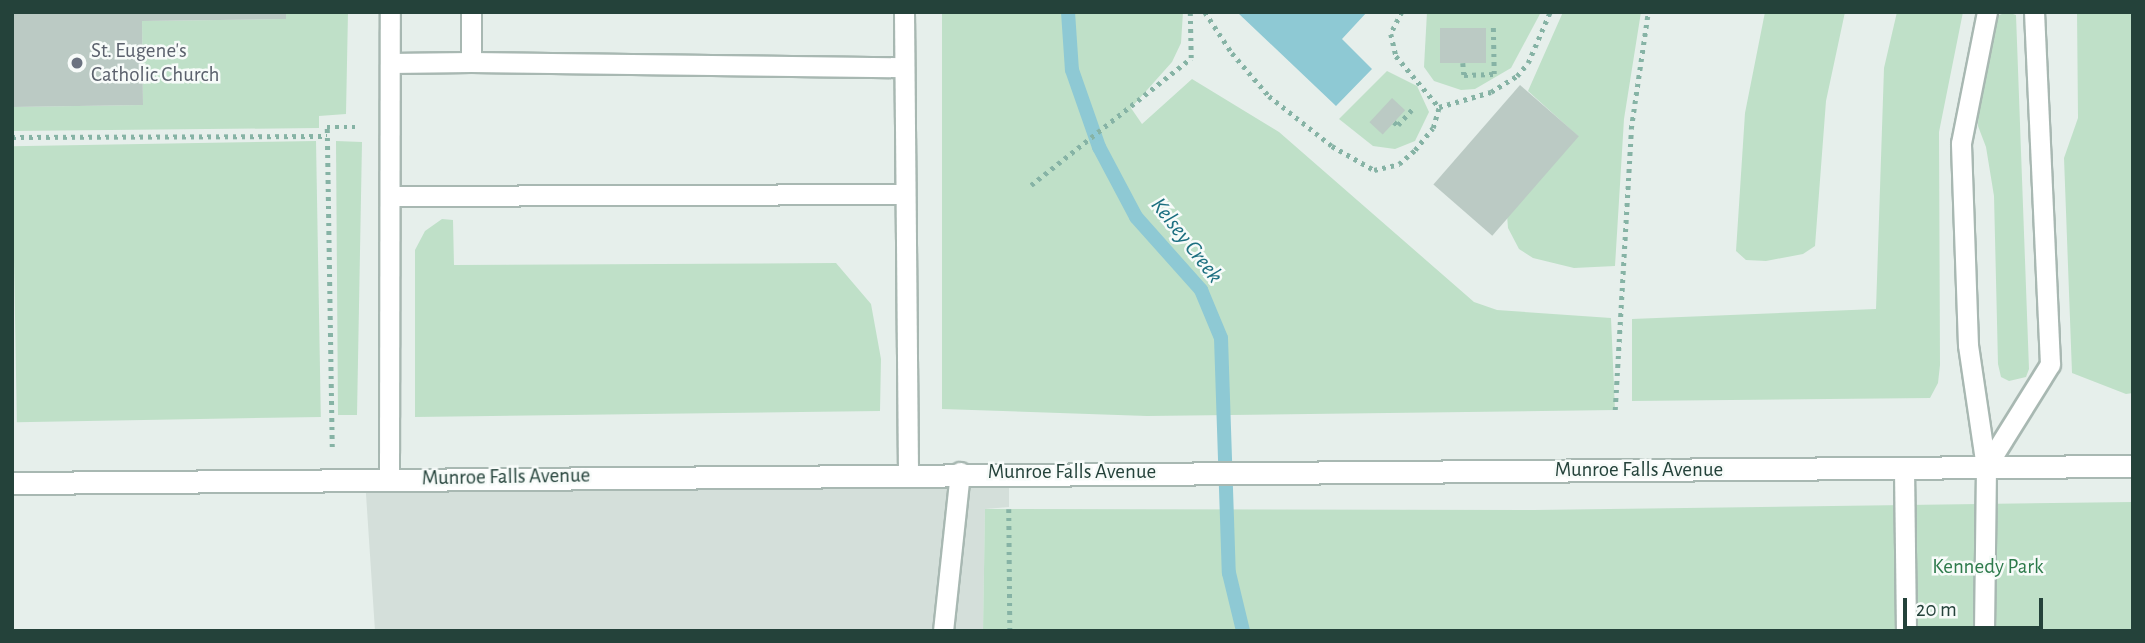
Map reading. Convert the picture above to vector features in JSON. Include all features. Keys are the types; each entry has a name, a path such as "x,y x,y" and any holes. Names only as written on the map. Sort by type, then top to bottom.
{"street":[{"name":"Munroe Falls Avenue","path":"12,483 908,472 1159,473 2133,466"}],"lane":[{"path":"389,478 390,12"},
{"path":"471,12 471,62"},
{"path":"904,12 908,472"},
{"path":"1984,631 1986,467 1968,345 1961,143 1987,12"},
{"path":"1986,467 2050,364 2034,12"},
{"path":"390,63 904,67"},
{"path":"390,196 904,194"},
{"path":"1904,468 1906,631"},
{"path":"943,631 960,472"}],"path":[{"path":"1031,185 1124,110 1152,93 1191,58 1190,12"},
{"path":"1205,12 1232,53 1269,96 1332,146 1374,170 1399,164 1415,150 1433,128 1439,107"},
{"path":"1402,12 1391,34 1396,56 1439,107"},
{"path":"1439,107 1462,104 1517,76 1528,63 1550,12"},
{"path":"1615,410 1631,130 1648,12"},
{"path":"1463,63 1464,75 1494,74 1493,23"},
{"path":"1394,122 1398,125 1414,107"},
{"path":"332,479 327,127 357,128 357,115"},
{"path":"12,137 327,136"},
{"path":"1009,472 1010,631"}],"shaded area":[{"path":"1009,472 1009,507 985,509 983,631 375,631 365,479"}],"green space":[{"path":"286,12 348,12 346,114 319,116 319,128 12,131 12,107 143,105 142,21 285,19"},
{"path":"942,12 1183,12 1181,43 1172,62 1131,108 1142,124 1192,79 1279,132 1474,302 1497,310 1611,318 1615,410 1147,416 942,409"},
{"path":"1427,12 1541,12 1511,68 1475,89 1461,90 1434,81 1424,67"},
{"path":"1563,12 1641,12 1624,119 1615,266 1574,268 1533,258 1519,249 1508,228 1507,215 1578,136 1528,91"},
{"path":"1765,12 1845,12 1826,101 1815,246 1803,254 1766,261 1746,260 1736,251 1745,113"},
{"path":"1897,12 1963,12 1939,132 1940,365 1938,383 1930,398 1632,401 1632,319 1876,309 1884,68"},
{"path":"2007,12 2016,15 2029,369 2026,377 2009,381 2001,377 1998,364 1994,196 1986,147 1978,126 1979,92 1991,35 1997,16"},
{"path":"2077,12 2133,12 2133,393 2126,394 2072,373 2064,158 2078,118"},
{"path":"1387,71 1417,86 1429,112 1415,141 1395,149 1373,146 1339,119"},
{"path":"316,141 321,417 17,422 12,146"},
{"path":"336,141 362,142 357,415 338,415"},
{"path":"442,219 453,220 454,265 836,263 871,304 881,359 880,411 415,417 415,250 425,231"},
{"name":"Kennedy Park","path":"2133,502 2133,631 983,631 985,509 1534,510"}],"water":[{"path":"1367,12 1342,39 1372,69 1336,106 1238,13"}],"building":[{"name":"St. Eugene's Catholic Church","path":"12,12 286,12 286,19 142,21 143,105 12,107"},
{"path":"1440,28 1486,28 1486,63 1440,63"},
{"path":"1520,85 1579,136 1492,236 1433,185"},
{"path":"1392,98 1405,110 1383,134 1369,122"}],"waterway":[{"name":"Kelsey Creek","path":"1068,12 1072,70 1099,147 1136,217 1201,290 1221,338 1229,573 1243,631"}],"place":[{"name":"St. Eugene's Catholic Church","path":"77,63"}]}
